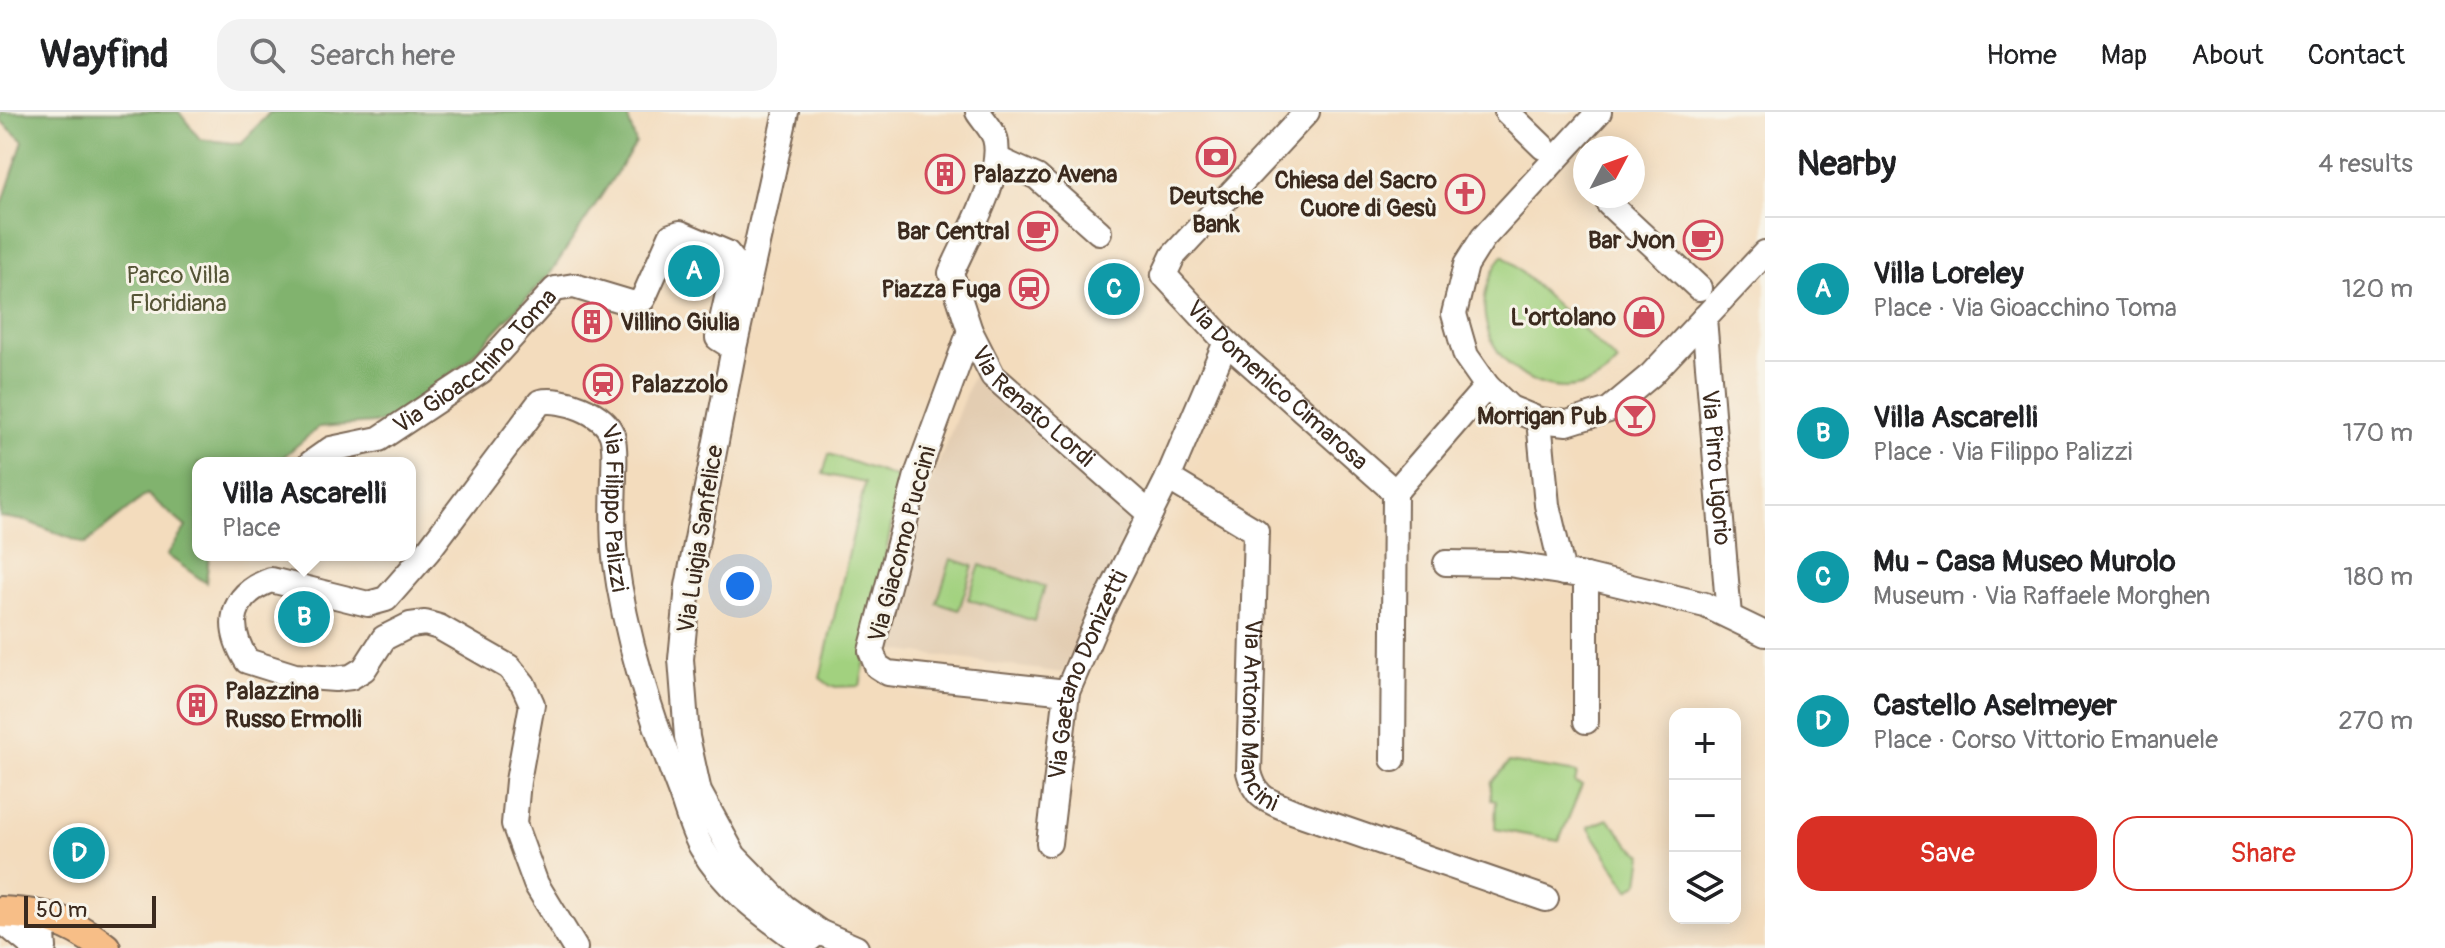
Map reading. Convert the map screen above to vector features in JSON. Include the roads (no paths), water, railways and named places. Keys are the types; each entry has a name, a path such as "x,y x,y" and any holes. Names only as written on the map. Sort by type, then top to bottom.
{"main road":[{"path":"0,912 45,915 78,928 105,948"}],"street":[{"name":"Via Luigia Sanfelice","path":"786,112 734,348 688,586 681,659 687,737 699,792 734,856 784,907 819,932 856,948"},
{"path":"978,112 993,133 997,159 1037,177 1093,228"},
{"name":"Via Domenico Cimarosa","path":"1307,112 1173,256 1164,275 1226,342 1395,492"},
{"path":"1507,112 1543,147"},
{"path":"1599,112 1483,238 1466,265 1454,314 1466,356 1487,386 1510,408 1539,420 1567,423 1609,410 1651,375 1765,253"},
{"name":"Via Renato Lordi","path":"997,159 988,191 951,273 970,331 993,376 1150,514"},
{"path":"1613,208 1699,288"},
{"name":"Via Gioacchino Toma","path":"320,457 331,449 379,439 481,371 555,289 574,286 634,304 643,299 671,236 680,233 727,253 735,263 718,338 734,348"},
{"name":"Via Pirro Ligorio","path":"1704,318 1729,616"},
{"name":"Via Giacomo Puccini","path":"970,331 917,475 871,651 877,666 888,673 1067,692"},
{"path":"1150,514 1226,342"},
{"path":"1393,759 1395,492 1487,386"},
{"name":"Via Filippo Palizzi","path":"575,948 536,884 514,824 518,781 532,704 523,684 509,667 439,627 425,623 410,625 384,638 364,669 351,677 295,676 247,661 233,632 234,613 244,596 257,585 271,580 368,604 386,599 428,551 540,402 553,399 565,401 603,421 611,433 615,555 629,635 662,744 702,848 755,910 803,944 819,932"},
{"path":"1539,420 1547,505 1575,574 1586,721"},
{"name":"Via Antonio Mancini","path":"1168,478 1256,531 1249,772 1252,786 1260,797 1292,811 1546,899"},
{"name":"Via Gaetano Donizetti","path":"1049,843 1067,692 1102,610 1150,514"},
{"path":"1446,563 1508,564 1575,574 1705,605 1765,634"},
{"path":"0,919 35,948"},
{"path":"44,948 43,935 47,927 60,924 78,928"}],"place":[{"name":"Deutsche Bank","path":"1216,157"},
{"name":"Palazzo Avena","path":"945,174"},
{"name":"Chiesa del Sacro Cuore di Gesù","path":"1465,194"},
{"name":"Bar Central","path":"1038,231"},
{"name":"Bar Jvon","path":"1703,240"},
{"name":"Villa Loreley","path":"694,271"},
{"name":"Piazza Fuga","path":"1029,289"},
{"name":"Mu - Casa Museo Murolo","path":"1114,289"},
{"name":"L'ortolano","path":"1644,317"},
{"name":"Villino Giulia","path":"592,322"},
{"name":"Palazzolo","path":"603,384"},
{"name":"Morrigan Pub","path":"1635,416"},
{"name":"Villa Ascarelli","path":"304,617"},
{"name":"Palazzina Russo Ermolli","path":"197,705"},
{"name":"Castello Aselmeyer","path":"79,853"}],"park label":[{"name":"Parco Villa Floridiana","path":"178,289"}]}
